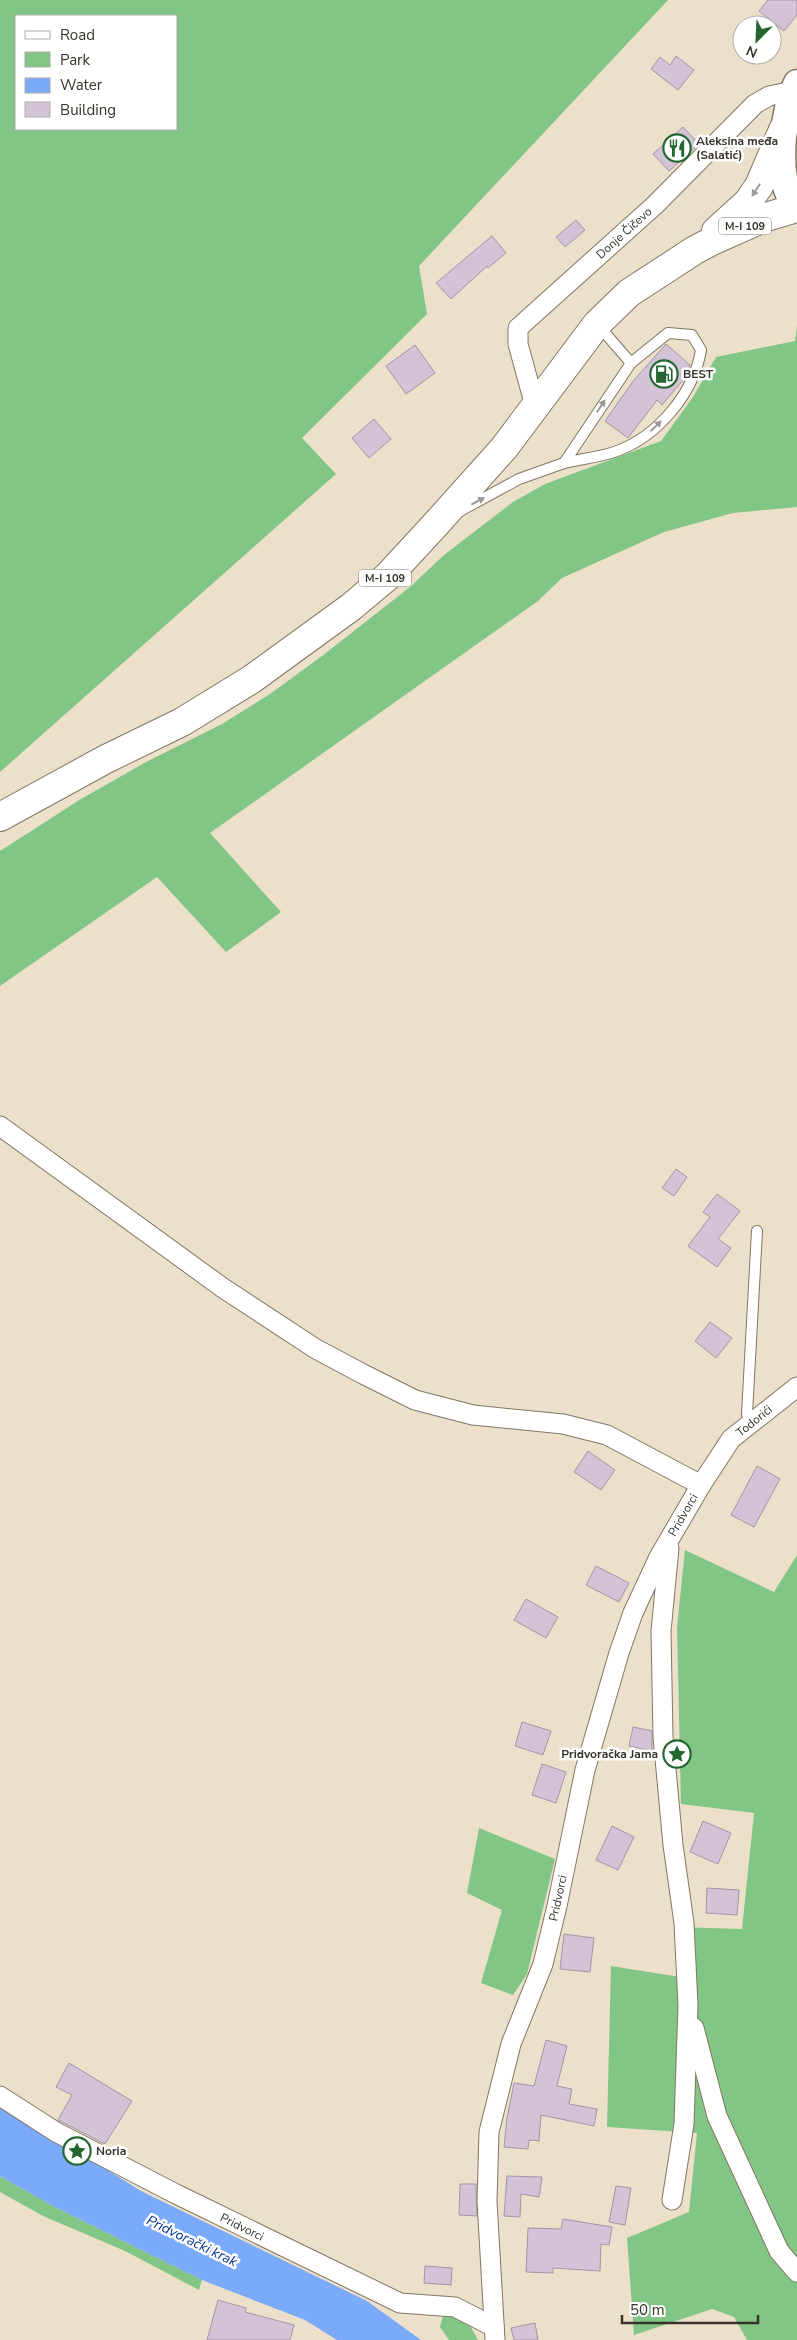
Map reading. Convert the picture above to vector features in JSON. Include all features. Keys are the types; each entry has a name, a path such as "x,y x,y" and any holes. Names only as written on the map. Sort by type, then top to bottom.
{"main road":[{"path":"695,250 748,202 759,186 783,130 795,87"},
{"path":"783,130 786,191 797,204"},
{"name":"M-I 109","path":"0,817 106,759 182,722 252,679 351,607 388,576 504,448 597,324 629,293 695,250 766,217 797,208"}],"street":[{"name":"Donje Čičevo","path":"535,406 518,344 518,328 655,205 755,104 769,96 795,87"},
{"path":"0,1126 223,1288 316,1348 363,1374 415,1400 473,1415 563,1424 607,1435 701,1485"},
{"name":"Todorići","path":"701,1485 731,1440 797,1387"},
{"name":"Pridvorci","path":"495,2334 487,2201 489,2132 511,2044 543,1964 585,1770 619,1653 634,1613 670,1540 701,1485"},
{"path":"670,1540 661,1631 663,1736 673,1844 684,1923 688,2005 684,2124 672,2200"},
{"path":"688,2005 717,2116 779,2251 797,2272"},
{"name":"Pridvorci","path":"0,2096 56,2132 176,2194 370,2289 400,2303 455,2306 495,2334"}],"lane":[{"path":"597,324 631,363"},
{"path":"435,525 519,479 564,463 616,452 644,438 673,410 699,365 701,350 692,335 668,333 631,363 564,463"},
{"path":"750,1423 747,1414 757,1231"}],"green space":[{"path":"0,0 668,0 419,266 427,314 302,438 336,474 0,772"},
{"path":"797,326 797,507 733,513 664,532 562,578 538,601 210,833 281,912 226,952 157,877 0,986 0,851 81,799 146,762 222,724 270,694 410,587 444,555 513,502 545,484 661,441 693,397 716,357 795,341"},
{"path":"685,1550 774,1592 797,1555 797,2340 747,2340 734,2317 712,2309 634,2335 627,2238 689,2212 697,2133 607,2127 611,1966 680,1977 677,1927 742,1929 754,1813 681,1804 677,1627"},
{"path":"479,1828 555,1859 527,1974 513,1995 481,1983 502,1910 467,1893"},
{"path":"0,2176 51,2205 202,2280 199,2290 125,2251 43,2216 0,2192"},
{"path":"452,2312 464,2315 478,2340 449,2340 440,2327 443,2316"}],"water":[{"name":"Pridvorački krak","path":"0,2103 141,2191 367,2301 421,2340 337,2340 305,2320 202,2280 51,2205 0,2176"}],"building":[{"path":"768,0 797,0 797,15 784,31 782,29 782,15 764,15 759,11"},
{"path":"676,56 694,70 678,90 651,69 660,57 670,65"},
{"name":"Aleksina međa (Salatić)","path":"683,127 699,144 669,171 653,154"},
{"path":"576,220 585,230 565,247 556,237"},
{"path":"492,236 506,253 488,268 487,266 451,299 436,283"},
{"path":"666,344 690,365 684,379 662,405 657,400 628,438 605,421 634,380"},
{"path":"415,345 435,373 406,394 386,366"},
{"path":"374,419 391,439 369,458 352,438"},
{"path":"676,1169 687,1177 674,1196 662,1188"},
{"path":"717,1194 740,1211 718,1239 731,1248 717,1267 688,1246 710,1217 703,1212"},
{"path":"710,1322 732,1338 716,1358 695,1341"},
{"path":"588,1451 615,1470 601,1490 574,1472"},
{"path":"757,1466 780,1479 754,1527 731,1515"},
{"path":"596,1566 629,1583 619,1602 586,1585"},
{"path":"526,1599 558,1617 546,1638 514,1620"},
{"path":"522,1722 551,1731 543,1755 515,1746"},
{"path":"633,1727 652,1731 652,1751 629,1746"},
{"path":"542,1764 566,1772 556,1803 532,1795"},
{"path":"703,1821 731,1833 718,1864 690,1852"},
{"path":"612,1826 634,1837 618,1870 596,1860"},
{"path":"707,1888 739,1890 737,1915 706,1913"},
{"path":"564,1934 594,1938 590,1972 560,1969"},
{"path":"546,2040 567,2046 557,2086 572,2089 569,2104 597,2109 594,2126 541,2115 539,2141 529,2140 528,2149 504,2147 507,2118 514,2083 534,2086"},
{"path":"69,2063 132,2101 105,2144 58,2120 72,2095 56,2087"},
{"path":"507,2176 542,2177 539,2197 521,2194 520,2217 504,2216"},
{"path":"460,2184 476,2184 477,2216 459,2215"},
{"path":"616,2186 631,2188 625,2225 609,2222"},
{"path":"563,2219 612,2227 609,2245 601,2244 600,2271 553,2268 553,2273 526,2272 528,2228 561,2229"},
{"path":"425,2266 452,2268 451,2285 424,2283"},
{"path":"218,2300 246,2308 245,2312 294,2325 290,2340 207,2340"},
{"path":"535,2323 538,2340 514,2340 511,2328"}],"place":[{"name":"Aleksina međa (Salatić)","path":"677,148"},
{"name":"BEST","path":"664,374"},
{"name":"Pridvoračka Jama","path":"677,1754"},
{"name":"Noria","path":"77,2151"}]}
